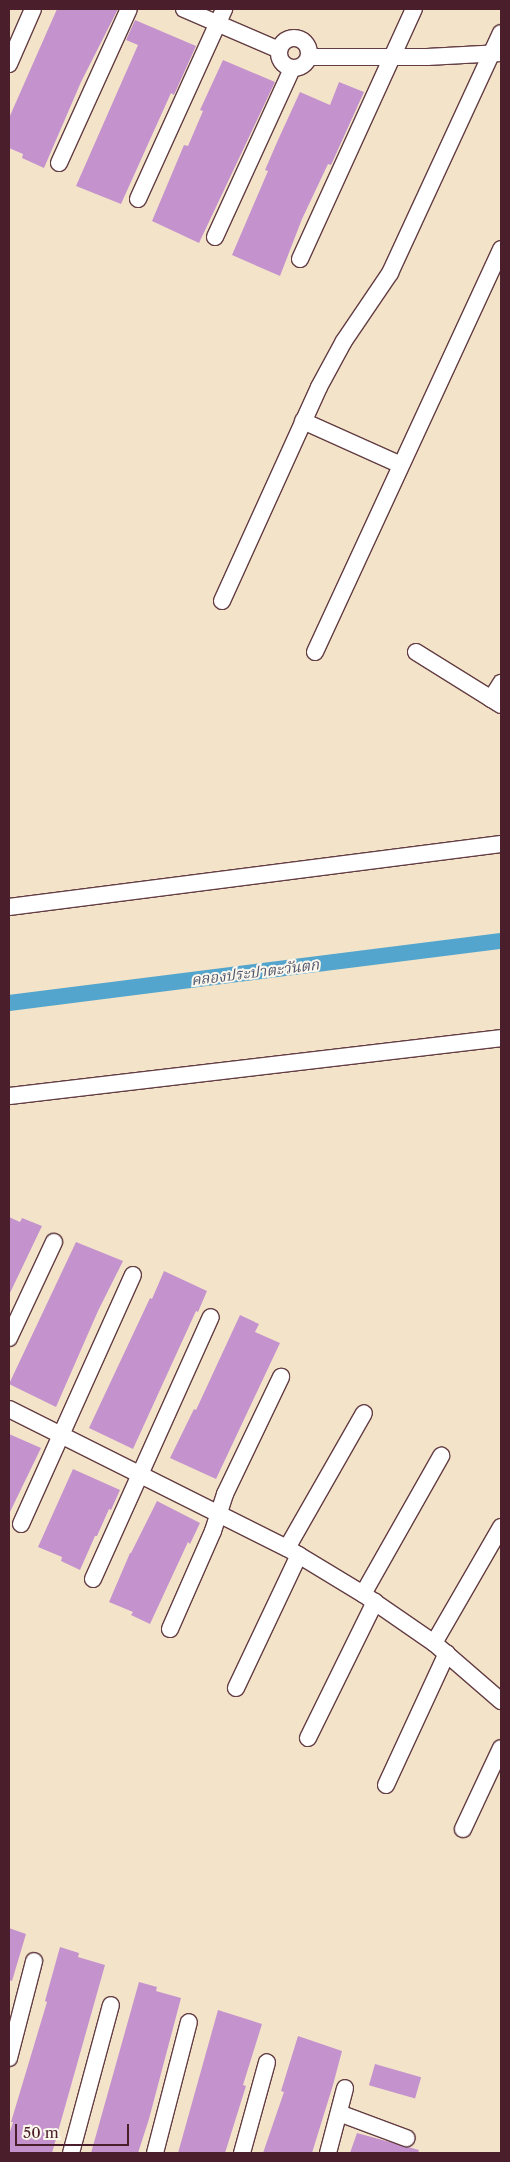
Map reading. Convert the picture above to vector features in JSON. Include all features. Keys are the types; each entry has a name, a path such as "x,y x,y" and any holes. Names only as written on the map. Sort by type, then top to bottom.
{"street":[{"path":"9,64 33,9"},
{"path":"58,163 129,9"},
{"path":"184,9 221,16 279,50"},
{"path":"300,259 414,9"},
{"path":"138,199 221,16"},
{"path":"222,601 333,359 395,264 497,54 501,33"},
{"path":"290,38 301,39 308,47 309,57 303,66 292,69 284,65 280,58 279,50 281,45 290,38"},
{"path":"309,57 392,58 497,54"},
{"path":"215,237 292,69"},
{"path":"315,652 501,249"},
{"path":"303,421 401,465"},
{"path":"416,652 496,702 501,683"},
{"path":"9,907 501,844"},
{"path":"9,1096 501,1038"},
{"path":"9,1338 54,1242"},
{"path":"22,1524 133,1275"},
{"path":"93,1579 211,1317"},
{"path":"170,1629 225,1494 280,1376"},
{"path":"9,1409 219,1512 293,1551 369,1598 441,1648 501,1701"},
{"path":"236,1688 293,1551 364,1412"},
{"path":"308,1738 369,1598 442,1456"},
{"path":"386,1785 441,1648 501,1527"},
{"path":"463,1829 501,1748"},
{"path":"9,2058 34,1961"},
{"path":"71,2153 111,2005"},
{"path":"155,2153 190,2022"},
{"path":"242,2153 267,2062"},
{"path":"328,2153 346,2088"},
{"path":"339,2113 406,2138"}],"building":[{"path":"57,9 118,9 81,82 44,168 22,158 23,154 9,148 9,118"},
{"path":"135,20 196,46 174,95 171,93 121,204 76,186 138,45 126,40"},
{"path":"223,60 275,82 199,243 152,221 184,145 188,146 203,111 200,110"},
{"path":"339,82 364,92 331,165 328,164 302,219 280,276 232,255 268,171 265,170 300,92 330,105"},
{"path":"9,1217 20,1222 22,1218 42,1226 9,1295"},
{"path":"76,1242 123,1261 98,1311 56,1407 9,1384"},
{"path":"164,1271 207,1291 133,1449 89,1428"},
{"path":"240,1315 259,1324 255,1332 280,1343 216,1479 170,1458 194,1409 196,1410"},
{"path":"9,1434 41,1448 9,1514"},
{"path":"73,1469 120,1490 97,1536 95,1536 80,1570 61,1561 62,1557 38,1547"},
{"path":"157,1501 200,1523 190,1544 188,1542 150,1624 131,1615 133,1612 109,1602 130,1553"},
{"path":"9,1928 26,1934 12,1981 9,1980"},
{"path":"60,1947 79,1953 78,1957 105,1965 52,2153 9,2153 9,2135 13,2122 11,2122 47,2002 45,2001"},
{"path":"139,1982 157,1987 156,1991 181,1998 149,2119 138,2153 91,2153"},
{"path":"218,2010 262,2024 243,2085 246,2086 225,2153 178,2153"},
{"path":"298,2036 342,2051 333,2085 312,2153 263,2153 284,2092 281,2091"},
{"path":"375,2064 421,2077 415,2098 369,2085"},
{"path":"357,2133 419,2150 418,2153 350,2153"}],"waterway":[{"name":"คลองประปาตะวันตก","path":"9,1003 501,941"}]}
